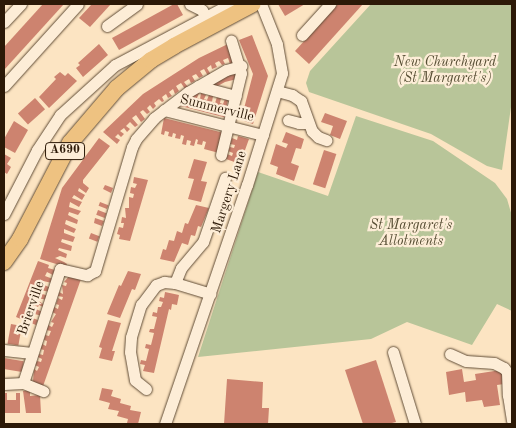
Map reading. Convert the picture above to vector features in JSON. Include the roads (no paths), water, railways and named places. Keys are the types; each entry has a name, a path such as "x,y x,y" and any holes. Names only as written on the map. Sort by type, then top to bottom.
{"highway":[{"name":"A690","path":"4,262 20,239 70,144 117,88 151,60 254,4"}],"street":[{"path":"4,22 20,4"},
{"path":"4,86 78,4"},
{"path":"106,26 138,4"},
{"path":"190,4 202,10 206,16"},
{"path":"4,214 37,150 60,115 115,65 230,4"},
{"name":"Margery Lane","path":"165,424 263,135 282,73 281,58 270,23 260,4"},
{"path":"302,35 330,4"},
{"path":"221,155 236,96 241,66 231,41"},
{"path":"164,110 198,86 226,70 241,66"},
{"path":"198,86 236,96"},
{"path":"277,92 292,95 301,101 308,123 319,141"},
{"name":"Summerville","path":"164,110 263,135"},
{"name":"Brierville","path":"23,383 60,269 87,275 95,271 132,147 145,127 164,110"},
{"path":"288,120 308,123"},
{"path":"175,283 181,268 204,242 225,178"},
{"path":"146,389 135,380 131,364 131,337 141,304 156,285 164,282 175,283 210,294"},
{"path":"4,350 32,353"},
{"path":"393,352 415,424"},
{"path":"450,354 466,361 494,363 504,368 507,372 512,421"},
{"path":"4,384 23,383 43,391"}],"park label":[{"name":"New Churchyard (St Margaret's)","path":"445,70"},
{"name":"St Margaret's Allotments","path":"411,234"}]}
